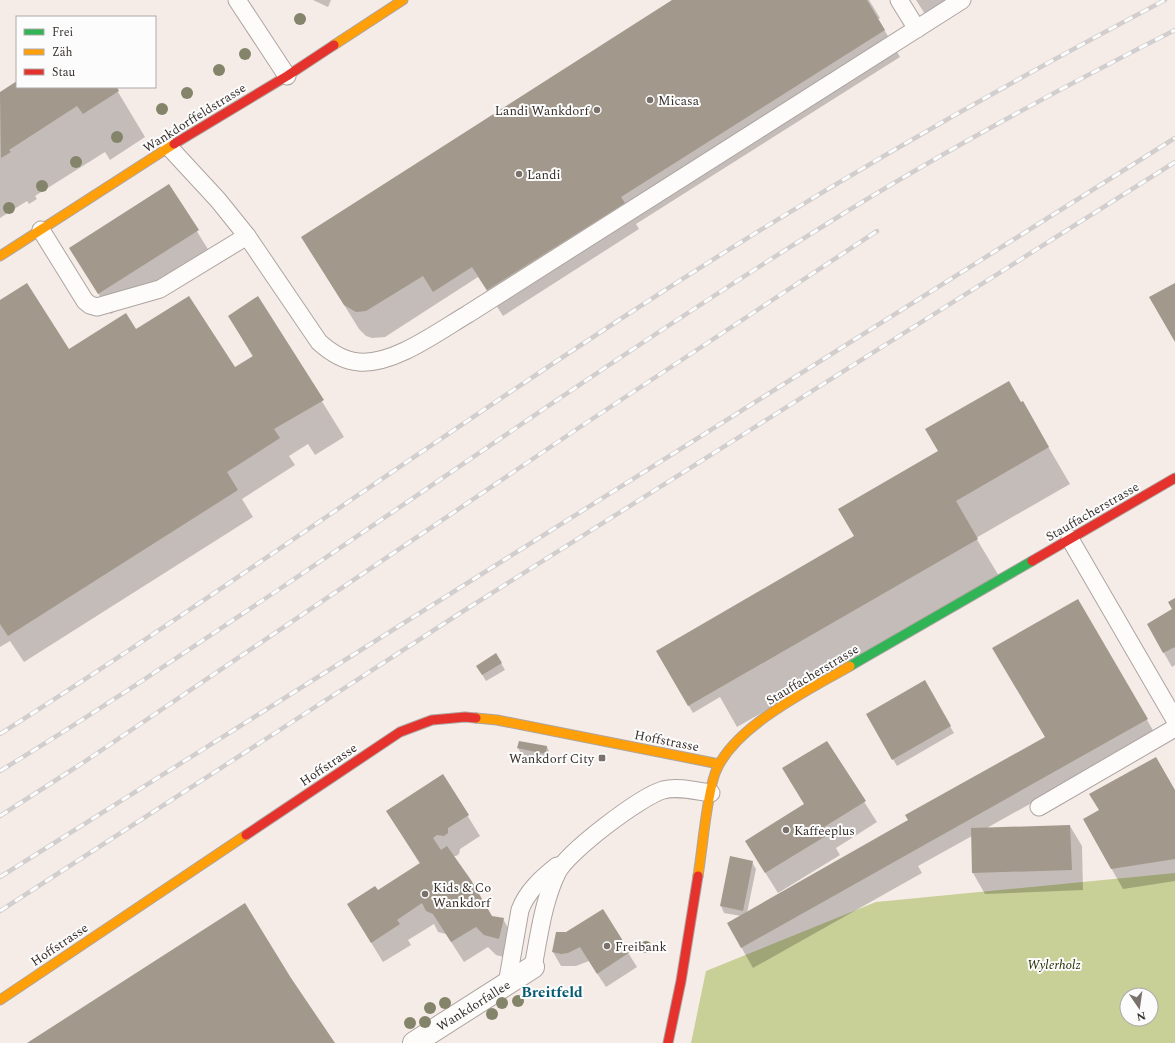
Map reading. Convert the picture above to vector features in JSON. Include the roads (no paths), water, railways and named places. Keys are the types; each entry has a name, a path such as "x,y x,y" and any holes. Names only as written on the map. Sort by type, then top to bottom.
{"street":[{"name":"Wankdorffeldstrasse","path":"0,256 169,147 287,76 403,0"},
{"name":"Stauffacherstrasse","path":"668,1043 681,981 714,780 720,764 741,736 775,711 1175,478"},
{"name":"Hoffstrasse","path":"0,1000 374,748 400,732 422,724 450,717 497,720 720,764"},
{"name":"Wankdorfallee","path":"414,1043 533,967"}],"lane":[{"path":"237,0 287,76"},
{"path":"899,0 917,29"},
{"path":"169,147 218,200 246,236 312,333 328,350 345,359 358,362 369,362 389,358 434,335 962,0"},
{"path":"41,230 85,300 90,305 97,307 160,289 246,236"},
{"path":"1070,539 1175,720"},
{"path":"1039,807 1175,728"},
{"path":"506,984 520,910 524,900 547,874 594,834 657,793 675,788 711,793"},
{"path":"533,967 549,891 558,872 572,854"}],"railway":[{"path":"0,734 161,629 479,413 703,266 898,148 1031,72 1165,0"},
{"path":"0,771 142,681 624,355 763,264 875,194 1002,121 1175,30"},
{"path":"0,877 1175,138"},
{"path":"0,911 465,610 1175,162"},
{"path":"0,816 81,764 580,427 877,231"}],"place":[{"name":"Micasa","path":"650,100"},
{"name":"Landi Wankdorf","path":"597,110"},
{"name":"Landi","path":"519,174"},
{"name":"Wankdorf City","path":"602,758"},
{"name":"Kaffeeplus","path":"786,830"},
{"name":"Kids & Co Wankdorf","path":"425,894"},
{"name":"Freibank","path":"607,946"}],"district":[{"name":"Breitfeld","path":"552,992"}],"park label":[{"name":"Wylerholz","path":"1054,964"}]}
